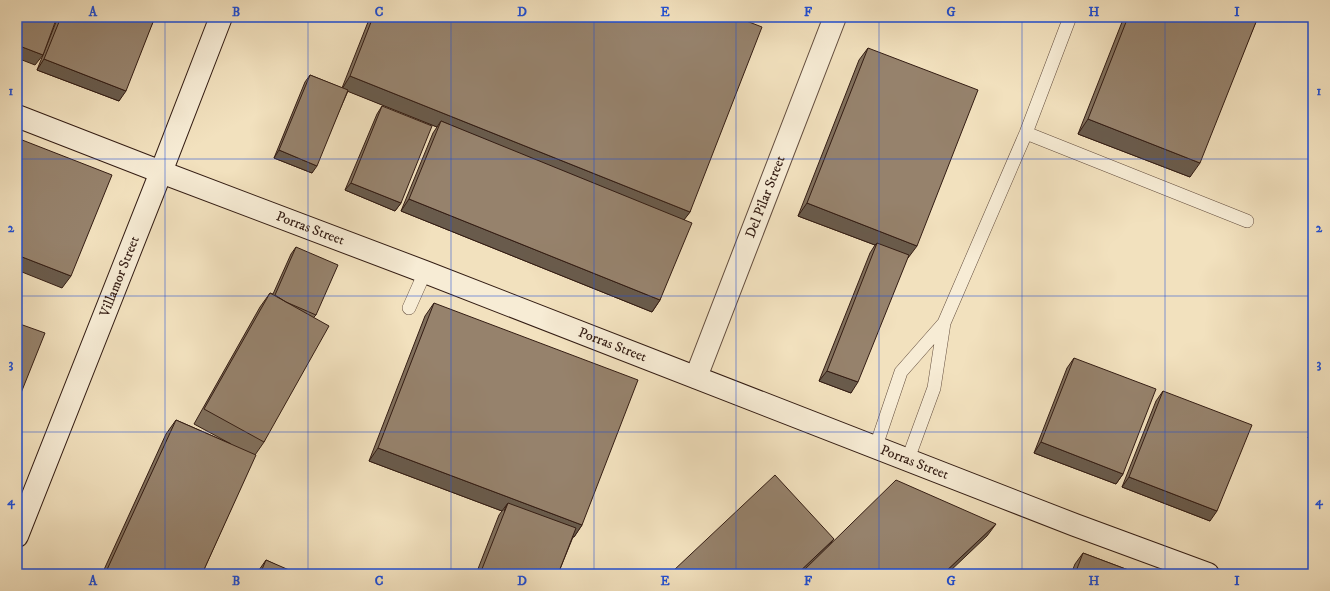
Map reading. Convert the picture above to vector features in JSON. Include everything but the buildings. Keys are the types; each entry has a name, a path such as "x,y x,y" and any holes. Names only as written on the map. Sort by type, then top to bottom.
{"street":[{"name":"Villamor Street","path":"17,536 221,17"},
{"name":"Del Pilar Street","path":"696,377 835,17"},
{"name":"Porras Street","path":"17,116 426,272 876,446 1075,525 1208,574"}],"lane":[{"path":"908,459 934,388 944,323 1026,134 1070,17"},
{"path":"1026,134 1247,221"},
{"path":"409,308 426,272"},
{"path":"876,446 901,372 944,323"}]}
